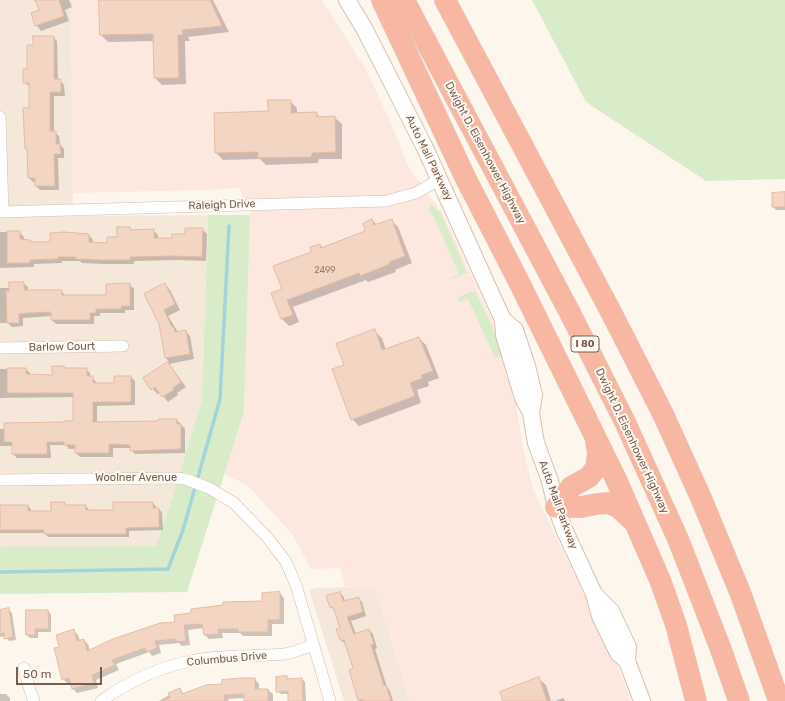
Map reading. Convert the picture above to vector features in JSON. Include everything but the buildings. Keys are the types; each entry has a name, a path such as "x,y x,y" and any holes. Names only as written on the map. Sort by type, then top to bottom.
{"highway":[{"path":"382,0 466,179 595,436 635,523 660,580 676,625 696,701"},
{"name":"Dwight D. Eisenhower Highway","path":"404,0 566,306 625,422 678,539 720,647 739,701"},
{"path":"446,0 612,312 663,414 701,498 737,585 779,701"},
{"path":"556,507 571,486 589,477 596,468 598,452 595,436"},
{"path":"556,507 581,507 608,503 618,506 635,523"},
{"path":"690,678 700,701"}],"street":[{"name":"Auto Mall Parkway","path":"347,0 364,28 440,179 503,320 515,330 527,366 534,395 530,413 536,443 550,481 556,507 564,529 594,594 600,616 618,653 627,661 642,701"},
{"path":"0,117 2,212"},
{"name":"Raleigh Drive","path":"2,212 386,201 416,193 440,179"},
{"name":"Barlow Court","path":"0,348 123,346"},
{"name":"Woolner Avenue","path":"0,480 175,478 191,481 209,488 234,503 267,537 286,562 296,585 330,701"},
{"name":"Columbus Drive","path":"101,701 126,685 153,672 190,660 286,654 313,644"},
{"path":"24,668 34,701"}],"shaded area":[{"path":"0,0 71,0 73,216 208,215 202,400 156,546 0,548"},
{"path":"71,0 322,0 367,71 393,128 407,164 444,216 502,342 513,383 523,449 533,489 613,654 631,701 410,701 375,587 345,587 340,568 311,569 292,534 247,485 224,474 244,412 250,214 239,188 72,193"},
{"path":"375,587 410,701 344,701 309,590 317,588"}],"green space":[{"path":"532,0 785,0 785,179 706,181 586,102"},
{"path":"431,205 441,213 467,273 451,279 450,278 459,274 434,217 428,210"},
{"path":"208,215 250,215 244,412 187,592 0,594 0,547 156,546 202,400"},
{"path":"475,291 490,322 503,355 495,358 468,299 460,302 457,298"}],"waterway":[{"path":"0,572 168,569 183,530 220,399 229,226"}]}
